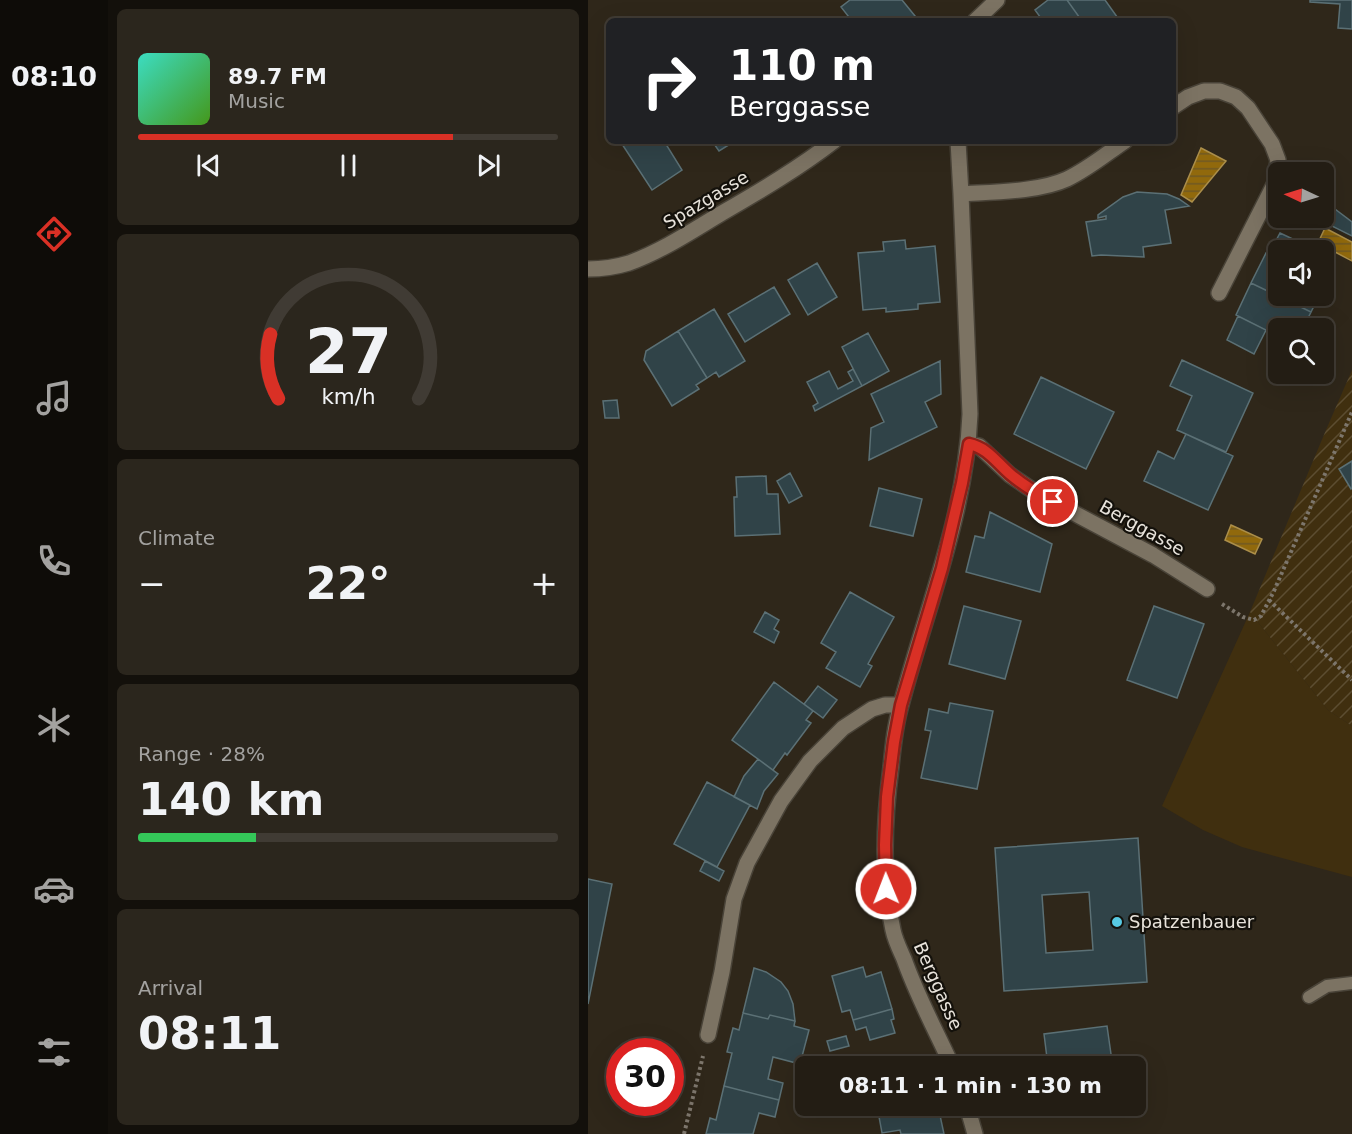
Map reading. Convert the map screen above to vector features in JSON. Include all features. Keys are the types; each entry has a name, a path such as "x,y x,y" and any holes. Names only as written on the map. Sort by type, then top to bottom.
{"street":[{"path":"978,18 997,0"},
{"path":"1176,105 1204,91 1220,91 1236,97 1248,108 1272,144 1278,160 1275,183 1219,293"},
{"name":"Spazgasse","path":"588,268 599,269 628,263 669,245 830,144"},
{"name":"Berggasse","path":"947,1056 909,975 893,931 886,889 885,845 887,797 901,705 942,568 969,444 970,414 958,144"},
{"path":"961,194 1038,187 1065,180 1121,144"},
{"name":"Berggasse","path":"969,444 979,446 1011,475 1038,494 1109,530 1207,589"},
{"path":"708,1035 722,972 734,899 747,863 781,801 810,761 843,728 872,709 885,705 901,705"},
{"path":"970,1116 975,1134"}],"lane":[{"path":"1309,997 1326,986 1352,983"}],"path":[{"path":"1207,589 1225,607 1243,618 1254,620 1261,616 1352,412"},
{"path":"1269,600 1352,680"},
{"path":"684,1134 708,1035"}],"shaded area":[{"path":"1201,148 1226,161 1192,202 1181,195"},
{"path":"1325,228 1352,242 1352,261 1334,251 1334,240 1319,240"},
{"path":"1352,370 1352,726 1328,710 1250,612"},
{"path":"1231,525 1262,539 1255,554 1225,540"},
{"path":"1250,612 1328,710 1352,726 1352,877 1242,847 1203,830 1162,806"}],"building":[{"path":"850,0 902,0 915,16 913,18 850,18 841,7"},
{"path":"1048,0 1067,0 1080,18 1041,18 1035,10"},
{"path":"1067,0 1105,0 1118,18 1080,18"},
{"path":"1310,0 1352,0 1352,29 1338,28 1340,4 1310,2"},
{"path":"622,144 666,144 682,170 652,190"},
{"path":"714,144 730,144 719,151"},
{"path":"1137,192 1167,194 1189,206 1165,210 1171,243 1143,247 1144,257 1092,256 1086,222 1106,219 1106,216 1098,218 1098,215 1123,197"},
{"path":"1334,208 1352,222 1352,236 1334,227"},
{"path":"1280,233 1295,240 1276,240"},
{"path":"905,240 906,249 935,246 940,302 918,304 918,309 886,312 886,308 863,310 858,253 884,251 883,242"},
{"path":"1266,253 1268,254 1268,291 1251,283"},
{"path":"817,263 837,297 808,315 788,280"},
{"path":"1251,283 1268,291 1268,306 1299,306 1311,312 1308,318 1268,318 1268,331 1236,315"},
{"path":"774,287 790,314 745,342 728,314"},
{"path":"1299,306 1314,306 1311,312"},
{"path":"714,309 745,361 719,377 716,372 707,378 678,331"},
{"path":"1238,316 1266,330 1254,354 1227,340"},
{"path":"678,331 707,378 696,385 699,389 672,406 644,360 646,351"},
{"path":"868,333 889,371 862,386 842,347"},
{"path":"1182,360 1253,393 1226,452 1177,430 1192,396 1170,386"},
{"path":"940,361 941,394 925,402 937,427 869,460 871,428 884,422 871,394"},
{"path":"853,369 862,386 815,411 813,406 818,403 807,382 829,371 838,389 853,381 848,372"},
{"path":"1041,377 1114,412 1086,469 1014,434"},
{"path":"617,400 619,418 605,418 603,401"},
{"path":"1186,434 1233,456 1208,510 1144,481 1158,451 1174,459"},
{"path":"1352,461 1352,488 1351,489 1339,469"},
{"path":"790,473 802,496 789,503 777,481"},
{"path":"766,476 767,494 778,494 780,534 735,536 736,477"},
{"path":"879,488 922,499 913,536 870,526"},
{"path":"990,512 1052,544 1040,592 966,572 975,536 984,538"},
{"path":"850,592 894,617 868,664 872,666 860,687 826,668 836,652 821,643"},
{"path":"964,606 1021,621 1005,679 949,664"},
{"path":"1154,606 1204,624 1177,698 1127,680"},
{"path":"765,612 779,620 774,629 779,632 774,643 754,632"},
{"path":"774,682 813,711 806,720 811,723 773,770 732,740"},
{"path":"818,686 837,700 823,718 804,704"},
{"path":"950,703 993,711 977,789 921,778 931,731 925,730 929,709 948,713"},
{"path":"758,759 778,774 764,791 757,809 734,797 744,776"},
{"path":"707,782 750,805 717,867 674,844"},
{"name":"Spatzenbauer","path":"1138,838 1147,982 1004,991 995,848","holes":["1089,892 1093,950 1046,953 1042,895"]},
{"path":"705,861 724,871 719,881 700,871"},
{"path":"588,879 612,884 588,1004"},
{"path":"863,967 866,977 881,972 892,1009 853,1020 850,1010 842,1012 832,976"},
{"path":"754,968 766,972 781,982 788,991 793,1004 795,1021 770,1015 768,1019 743,1013"},
{"path":"892,1009 894,1019 891,1020 895,1033 870,1040 866,1027 856,1030 853,1020"},
{"path":"743,1013 768,1019 770,1015 795,1021 794,1026 809,1030 802,1056 795,1056 795,1063 773,1057 768,1079 783,1083 779,1100 724,1086 732,1053 727,1052 733,1028 739,1030"},
{"path":"1107,1026 1111,1056 1047,1056 1044,1034"},
{"path":"846,1036 849,1046 830,1051 827,1041"},
{"path":"724,1086 779,1100 775,1117 759,1113 753,1134 706,1134 710,1118 716,1120"},
{"path":"879,1116 940,1116 944,1134 901,1134 900,1130 882,1133"}],"place":[{"name":"Spatzenbauer","path":"1117,922"}],"route":[{"path":"886,889 887,797 894,742 901,705 942,568 969,444 979,446 1011,475 1053,502"}]}
